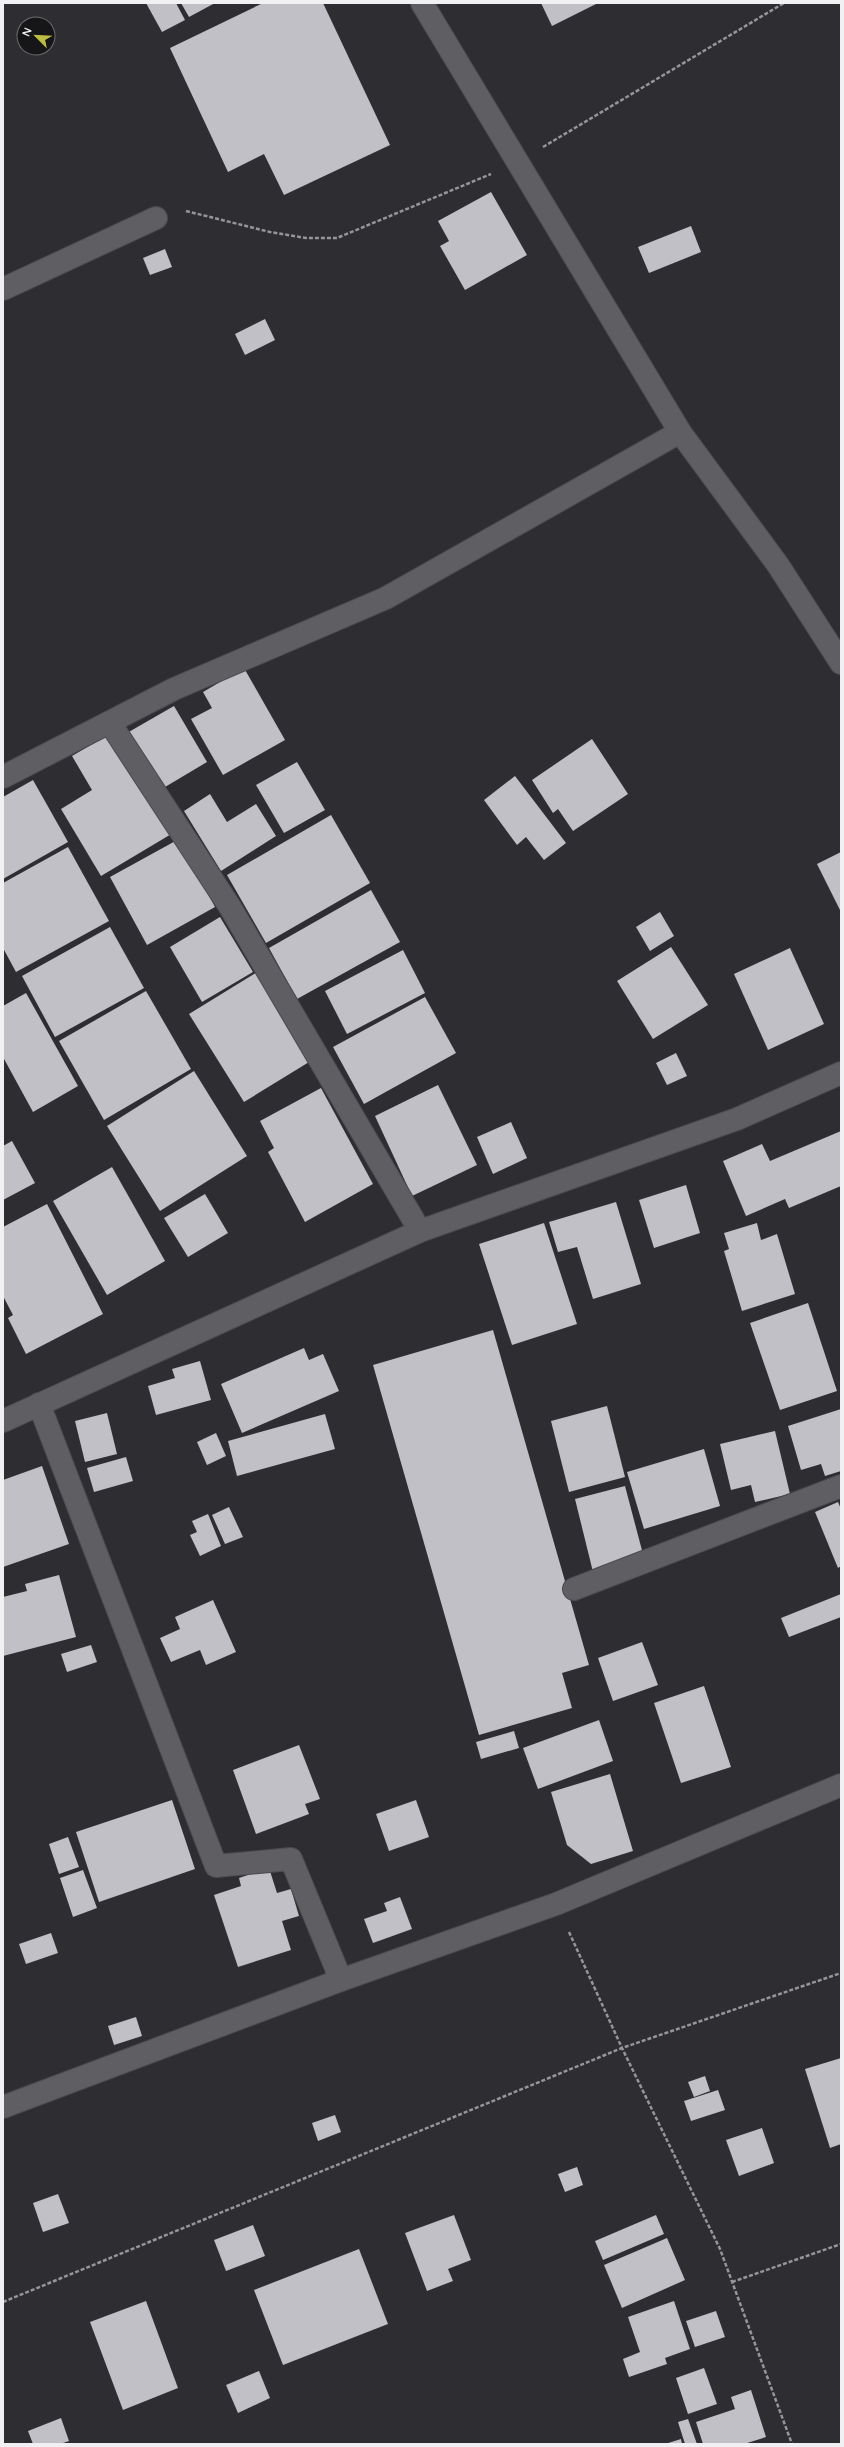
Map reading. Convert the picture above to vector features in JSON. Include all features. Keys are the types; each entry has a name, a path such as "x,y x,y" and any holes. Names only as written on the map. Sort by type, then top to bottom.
{"street":[{"path":"422,3 516,163 680,432 778,565 841,663"},
{"path":"3,289 156,218"},
{"path":"3,777 174,689 386,598 680,432"},
{"path":"110,723 230,907 420,1231"},
{"path":"3,1421 420,1231 737,1119 841,1073"},
{"path":"40,1404 216,1866 292,1859 341,1980"},
{"path":"574,1589 841,1486"},
{"path":"3,2107 341,1980 556,1904 841,1786"}],"path":[{"path":"556,1904 622,2048 720,2249 792,2444"},
{"path":"3,2302 622,2048 841,1973"},
{"path":"732,2282 841,2244"}],"building":[{"path":"146,3 176,3 185,20 162,32"},
{"path":"181,3 215,3 189,17"},
{"path":"263,3 323,3 390,145 284,195 264,154 228,172 170,48"},
{"path":"541,3 598,3 552,26"},
{"path":"491,192 527,255 465,290 440,246 449,241 438,221"},
{"path":"691,226 701,252 649,273 638,247"},
{"path":"165,249 172,267 150,275 143,258"},
{"path":"265,319 275,340 245,355 235,334"},
{"path":"244,668 285,740 223,775 191,719 212,708 203,692"},
{"path":"174,706 207,762 160,790 127,733"},
{"path":"113,732 173,833 101,876 61,809 92,790 72,756"},
{"path":"592,739 628,794 573,831 558,809 553,813 532,780"},
{"path":"297,762 325,810 284,833 256,785"},
{"path":"515,776 566,843 544,860 526,837 517,845 484,800"},
{"path":"33,780 68,842 3,879 3,797"},
{"path":"210,794 227,822 256,804 276,836 221,871 184,811"},
{"path":"331,815 370,883 266,943 227,875"},
{"path":"179,839 215,907 147,945 110,877"},
{"path":"68,847 109,921 16,972 3,948 3,883"},
{"path":"841,852 841,912 817,864"},
{"path":"371,890 400,942 297,999 269,948"},
{"path":"660,912 674,936 650,951 636,927"},
{"path":"220,917 253,972 202,1002 170,947"},
{"path":"110,927 144,988 55,1037 22,976"},
{"path":"671,947 708,1005 653,1039 617,981"},
{"path":"790,948 824,1024 768,1050 734,974"},
{"path":"403,950 425,993 347,1034 325,991"},
{"path":"259,971 314,1059 244,1102 189,1014"},
{"path":"146,991 191,1069 104,1120 59,1041"},
{"path":"26,993 78,1086 33,1112 3,1057 3,1006"},
{"path":"425,997 456,1053 364,1104 333,1047"},
{"path":"676,1053 687,1076 667,1085 656,1063"},
{"path":"194,1071 247,1156 160,1211 107,1126"},
{"path":"438,1085 477,1165 412,1196 375,1116"},
{"path":"321,1088 373,1184 305,1222 268,1152 274,1148 260,1121"},
{"path":"511,1122 527,1158 493,1174 477,1137"},
{"path":"841,1131 841,1186 789,1208 785,1199 746,1216 723,1161 762,1144 770,1161"},
{"path":"12,1141 35,1183 3,1200 3,1146"},
{"path":"112,1167 165,1261 107,1295 53,1201"},
{"path":"686,1185 700,1233 654,1248 639,1200"},
{"path":"205,1194 228,1233 188,1257 164,1218"},
{"path":"616,1202 641,1284 593,1299 577,1247 558,1252 549,1222"},
{"path":"47,1204 103,1314 26,1354 8,1318 13,1315 3,1296 3,1227"},
{"path":"544,1223 577,1324 512,1345 479,1244"},
{"path":"757,1223 761,1240 777,1234 795,1294 742,1311 724,1251 729,1249 724,1233"},
{"path":"808,1303 837,1391 780,1410 750,1323"},
{"path":"493,1330 589,1665 562,1673 572,1708 479,1735 373,1365"},
{"path":"304,1348 309,1360 323,1354 339,1391 242,1433 221,1384"},
{"path":"200,1361 211,1400 156,1415 148,1386 175,1378 172,1369"},
{"path":"607,1406 625,1477 569,1492 551,1421"},
{"path":"841,1409 841,1471 825,1476 821,1464 801,1470 788,1426"},
{"path":"107,1413 117,1454 85,1462 75,1421"},
{"path":"325,1414 335,1449 237,1476 228,1441"},
{"path":"775,1431 790,1494 755,1502 751,1485 731,1490 720,1444"},
{"path":"216,1433 226,1456 207,1465 197,1442"},
{"path":"704,1449 720,1506 644,1529 627,1472"},
{"path":"126,1457 133,1481 94,1492 87,1468"},
{"path":"42,1466 69,1544 3,1567 3,1480"},
{"path":"625,1486 644,1558 593,1572 575,1499"},
{"path":"838,1502 841,1509 841,1566 838,1568 815,1512"},
{"path":"229,1507 243,1537 225,1544 212,1515"},
{"path":"208,1514 221,1546 200,1556 190,1535 197,1532 192,1521"},
{"path":"59,1575 76,1637 3,1656 3,1597 27,1591 25,1584"},
{"path":"841,1594 841,1617 789,1637 781,1618"},
{"path":"213,1600 236,1652 206,1665 200,1650 171,1662 160,1638 180,1629 175,1617"},
{"path":"642,1642 658,1685 613,1701 598,1658"},
{"path":"91,1645 97,1662 67,1672 61,1654"},
{"path":"704,1686 731,1767 681,1783 654,1703"},
{"path":"599,1720 613,1761 538,1789 523,1748"},
{"path":"514,1731 519,1748 481,1759 476,1742"},
{"path":"299,1745 320,1799 305,1804 309,1814 256,1834 233,1770"},
{"path":"610,1774 633,1851 591,1864 567,1845 551,1792"},
{"path":"172,1800 195,1869 99,1902 76,1832"},
{"path":"416,1800 429,1837 389,1851 376,1814"},
{"path":"68,1837 79,1867 59,1874 49,1844"},
{"path":"269,1868 277,1893 291,1889 299,1916 282,1921 291,1950 238,1967 214,1895 241,1886 239,1878"},
{"path":"83,1870 97,1908 73,1917 60,1878"},
{"path":"400,1897 412,1929 373,1943 364,1919 387,1911 384,1903"},
{"path":"51,1933 58,1953 26,1964 19,1944"},
{"path":"136,2017 142,2036 114,2045 108,2026"},
{"path":"841,2058 841,2144 830,2148 805,2069"},
{"path":"705,2076 710,2091 694,2097 688,2082"},
{"path":"718,2090 725,2110 691,2121 684,2101"},
{"path":"335,2115 341,2132 318,2141 312,2123"},
{"path":"762,2128 774,2163 739,2176 726,2140"},
{"path":"577,2167 583,2185 565,2192 558,2174"},
{"path":"58,2194 69,2223 43,2232 33,2203"},
{"path":"454,2215 471,2260 448,2269 453,2281 427,2291 405,2233"},
{"path":"656,2215 664,2234 603,2260 595,2241"},
{"path":"253,2225 265,2256 226,2271 214,2240"},
{"path":"667,2238 685,2280 622,2308 604,2265"},
{"path":"359,2249 388,2324 283,2365 254,2290"},
{"path":"146,2301 178,2388 123,2410 90,2322"},
{"path":"674,2301 690,2349 665,2358 667,2364 629,2377 623,2359 640,2352 628,2317"},
{"path":"716,2311 725,2337 695,2347 686,2321"},
{"path":"704,2368 717,2404 688,2414 676,2378"},
{"path":"259,2371 270,2398 238,2413 226,2385"},
{"path":"751,2390 766,2437 744,2444 703,2444 696,2422 735,2409 731,2397"},
{"path":"61,2418 69,2441 60,2444 33,2444 28,2431"},
{"path":"688,2419 697,2444 685,2444 678,2422"},
{"path":"681,2439 682,2444 665,2444"}]}
